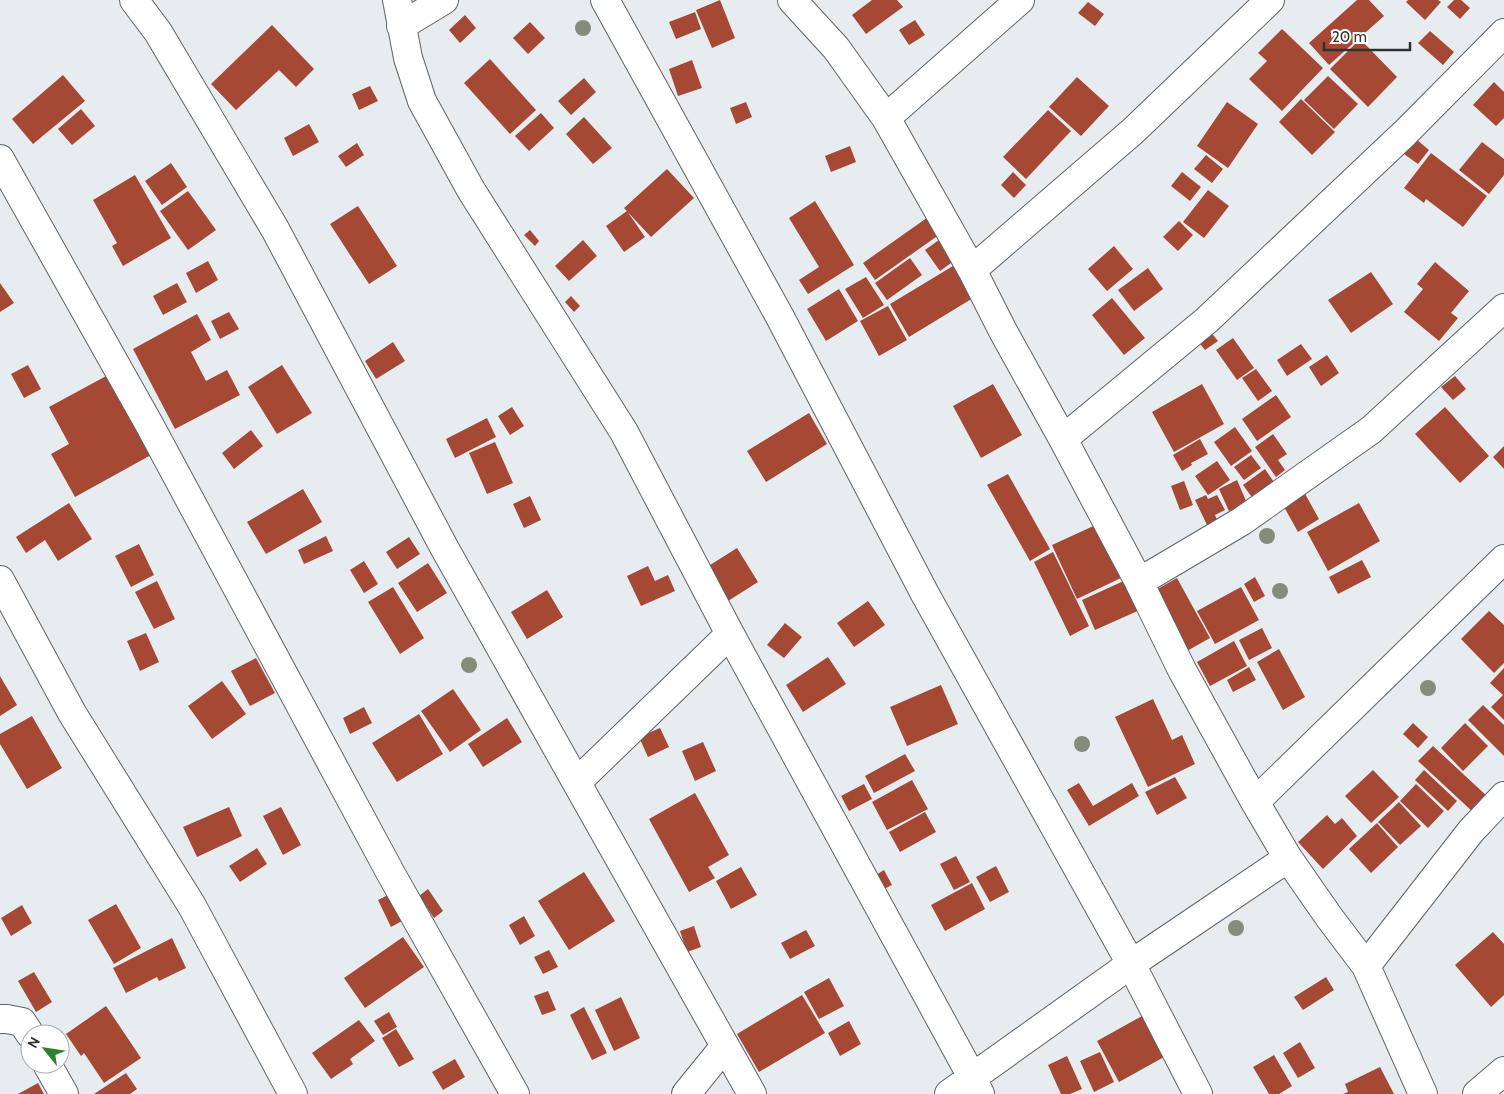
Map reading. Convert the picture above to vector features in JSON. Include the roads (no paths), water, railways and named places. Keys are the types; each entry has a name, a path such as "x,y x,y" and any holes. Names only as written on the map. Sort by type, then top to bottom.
{"street":[{"path":"134,0 158,32 275,229 445,549 752,1094"},
{"path":"444,0 399,13 408,58 422,101 471,190 624,432 730,634 976,1085"},
{"path":"605,0 780,317 925,594 1131,964 1198,1094"},
{"path":"792,0 836,48 886,118 972,270 1004,333 1139,582 1182,670 1256,802 1288,858 1366,966 1423,1094"},
{"path":"886,118 1020,0"},
{"path":"972,270 1133,131 1270,0"},
{"path":"1063,439 1207,320 1405,132 1504,34"},
{"path":"0,160 149,424 390,872 515,1094"},
{"path":"1139,582 1242,521 1371,430 1504,308"},
{"path":"1256,802 1504,559"},
{"path":"0,580 72,713 192,906 293,1094"},
{"path":"577,782 730,634"},
{"path":"1366,966 1471,831 1504,796"},
{"path":"949,1094 976,1085 1131,964 1288,858"},
{"path":"0,1019 7,1018 23,1024"},
{"path":"686,1094 725,1046"},
{"path":"1477,1094 1504,1070"},
{"path":"53,1074 64,1094"}]}
